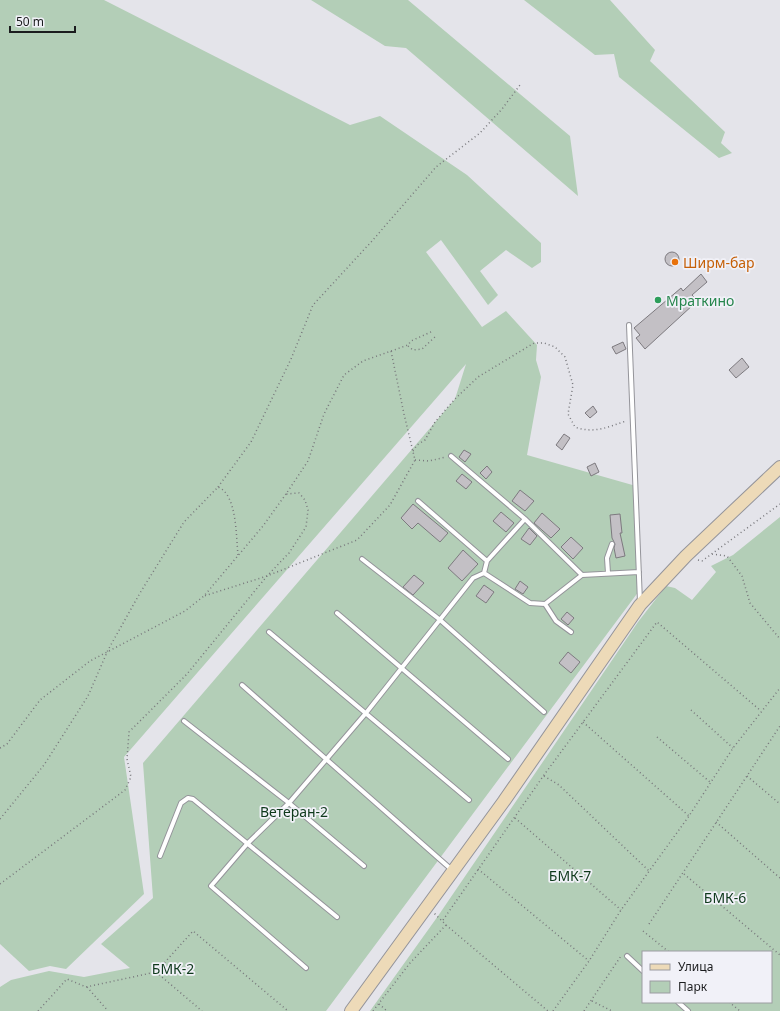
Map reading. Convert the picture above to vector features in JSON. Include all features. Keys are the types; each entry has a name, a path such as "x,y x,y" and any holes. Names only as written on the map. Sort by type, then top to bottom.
{"main road":[{"path":"351,1011 504,801 640,605 686,556 780,467"}],"lane":[{"path":"629,325 634,419 640,605"},
{"path":"452,456 525,519 582,575"},
{"path":"418,501 487,561"},
{"path":"306,968 211,886 247,844 289,803 403,668 439,619 473,578 484,572 487,561 525,519"},
{"path":"608,572 607,558 612,544"},
{"path":"362,559 439,619 544,712"},
{"path":"484,572 530,602 544,604 582,575 608,572 639,572"},
{"path":"544,604 556,621 571,632"},
{"path":"336,613 403,668 508,759"},
{"path":"269,632 469,800"},
{"path":"242,685 453,871"},
{"path":"184,721 289,803 364,866"},
{"path":"160,856 181,803 188,798 193,799 337,917"},
{"path":"627,956 642,970"},
{"path":"679,1003 688,1011"}],"path":[{"path":"0,819 44,765 88,696 108,650 140,593 184,522 218,487 251,442 291,359 313,305 372,241 436,167 480,133 502,109 520,85"},
{"path":"0,748 7,744 40,700 90,661 108,650 185,611 204,596 286,494 308,461 324,414 344,375 362,361 408,345 411,341 433,331"},
{"path":"408,345 413,350 422,349 436,336"},
{"path":"413,452 417,445 425,440 436,422 455,399 478,377 534,342 544,343 555,347 565,357 573,385 568,414 575,427 586,431 598,431 634,419"},
{"path":"204,596 267,576 357,540 390,505 415,460 392,351"},
{"path":"415,460 429,461 452,456"},
{"path":"218,487 224,489 231,500 238,555"},
{"path":"0,884 125,790 131,777 127,759 129,732 187,674 267,576 289,553 306,527 308,510 305,500 298,493 286,494"},
{"path":"686,556 702,561 780,504"},
{"path":"712,554 727,556 742,576 750,603 780,639"},
{"path":"443,920 544,775 657,622 761,711"},
{"path":"553,1011 621,910 689,816 733,748 780,688"},
{"path":"691,710 733,748"},
{"path":"583,722 689,816"},
{"path":"650,924 780,726"},
{"path":"657,737 710,782"},
{"path":"544,775 559,785 649,871"},
{"path":"747,776 780,804"},
{"path":"515,818 621,910"},
{"path":"716,822 780,878"},
{"path":"478,868 588,961"},
{"path":"683,874 780,956"},
{"path":"426,907 548,1011"},
{"path":"373,1011 410,963 446,924"},
{"path":"643,931 668,951"},
{"path":"86,987 156,972 193,932 288,1011"},
{"path":"584,1011 621,956 627,956"},
{"path":"156,972 202,1011"},
{"path":"38,1011 67,979 86,987 108,1011"},
{"path":"592,1001 612,1011"},
{"path":"730,1003 740,1011"},
{"path":"379,1004 387,1011"}],"green space":[{"path":"0,0 104,0 350,125 380,116 467,175 541,243 541,262 532,268 506,250 480,271 498,295 488,305 441,240 426,252 482,327 506,311 537,345 536,360 541,377 527,455 636,486 642,587 326,1011 0,1011 0,987 11,980 49,971 84,977 130,968 101,944 153,898 143,763 455,399 466,364 124,757 144,894 66,969 50,966 29,971 0,944"},
{"path":"311,0 408,0 570,136 578,196 406,48 385,46"},
{"path":"524,0 610,0 655,50 650,61 725,132 721,143 732,153 719,158 619,77 614,54 595,55"},
{"name":"БМК-7","path":"780,517 780,1011 370,1011 438,916 638,622 666,586 675,588 692,600 716,572 711,566 733,555"}],"building":[{"path":"669,252 675,252 679,256 679,262 675,266 669,266 665,262 665,256"},
{"path":"701,274 707,282 692,295 694,297 691,300 694,304 645,349 636,338 640,335 634,328 681,288 683,291"},
{"path":"623,342 626,349 616,354 612,347"},
{"path":"742,358 749,367 736,378 729,370"},
{"path":"593,406 597,412 590,418 585,413"},
{"path":"564,434 570,438 562,450 556,445"},
{"path":"464,450 471,454 465,462 459,457"},
{"path":"595,463 599,472 591,476 587,467"},
{"path":"487,466 492,472 486,479 480,473"},
{"path":"462,474 472,482 466,489 456,481"},
{"path":"520,490 534,501 525,511 512,501"},
{"path":"413,504 448,533 440,542 418,523 412,529 401,518"},
{"path":"501,512 514,523 506,532 493,521"},
{"path":"542,513 560,529 551,538 534,523"},
{"path":"620,514 622,533 620,533 625,556 616,558 610,515"},
{"path":"529,528 537,536 530,545 521,539"},
{"path":"571,537 583,548 573,559 561,547"},
{"path":"463,550 478,564 462,581 448,568"},
{"path":"414,575 424,583 413,595 403,587"},
{"path":"520,581 528,587 523,594 515,589"},
{"path":"484,585 494,592 486,603 476,596"},
{"path":"567,612 574,618 568,625 561,619"},
{"path":"568,652 580,662 571,673 559,663"}],"place":[{"name":"Ширм-бар","path":"675,262"},
{"name":"Мраткино","path":"658,300"}],"park label":[{"name":"Ветеран-2","path":"294,811"},
{"name":"БМК-6","path":"725,897"},
{"name":"БМК-2","path":"173,968"}]}
